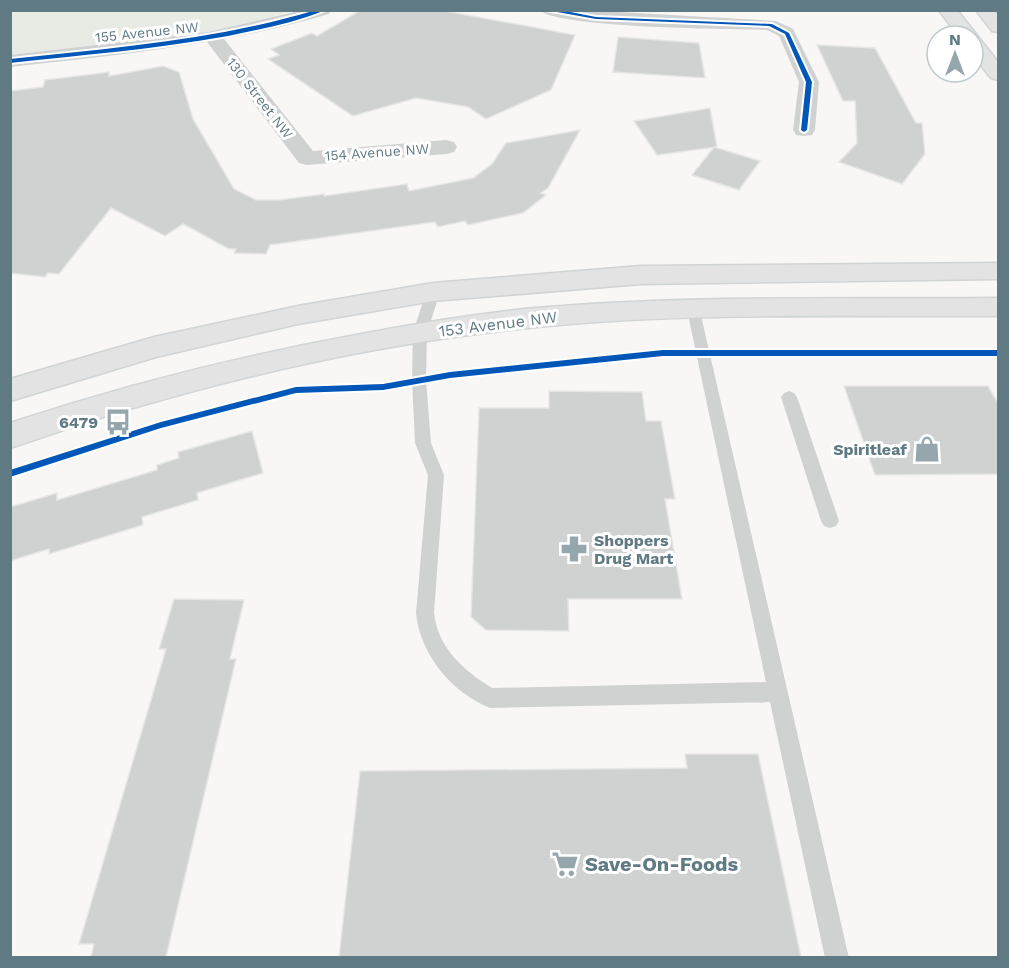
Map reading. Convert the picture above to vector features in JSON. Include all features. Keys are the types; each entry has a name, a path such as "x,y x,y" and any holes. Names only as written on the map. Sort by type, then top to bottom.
{"main road":[{"path":"947,10 958,24"},
{"path":"984,10 999,27"},
{"path":"985,57 999,74"},
{"path":"909,271 999,254"},
{"path":"10,390 154,347 298,315 433,292 641,275 999,271"},
{"name":"153 Avenue NW","path":"10,436 175,384 304,354 420,333 558,316 694,310 999,307"},
{"path":"910,308 999,323"}],"street":[{"path":"548,10 596,18 770,25 787,33 808,81 804,130"},
{"name":"155 Avenue NW","path":"10,61 213,38 272,26 322,11"},
{"name":"130 Street NW","path":"213,38 307,158"},
{"name":"154 Avenue NW","path":"307,158 446,147"}],"lane":[{"path":"433,292 420,333 419,380 423,443 436,475 425,613 428,635 441,655 466,684 490,698 778,692"},
{"path":"694,310 837,957"},
{"path":"789,397 830,521"}],"shaded area":[{"path":"10,11 292,11 237,27 197,34 11,55"}],"building":[{"path":"361,10 440,10 575,35 551,90 486,119 468,107 416,98 353,116 268,59 279,55 271,49 312,33 317,36"},
{"path":"618,37 699,43 705,78 613,72"},
{"path":"817,45 875,48 916,123 922,123 925,154 902,184 839,162 857,143 855,101 843,101"},
{"path":"163,66 179,72 193,119 234,189 256,200 279,200 324,194 324,196 407,184 409,191 473,178 492,164 506,143 580,130 548,188 541,193 546,195 523,213 468,225 465,221 438,227 435,222 270,245 266,254 234,253 236,249 229,249 183,224 165,236 111,208 59,274 48,273 45,277 10,273 10,91 43,87 45,80 109,72 109,76"},
{"path":"710,108 717,147 657,155 634,121"},
{"path":"714,147 760,161 739,190 692,175"},
{"path":"844,386 988,386 999,405 999,474 875,475"},
{"name":"Shoppers Drug Mart","path":"549,391 642,392 646,421 661,421 675,499 665,499 682,599 568,599 569,631 486,630 471,617 479,408 549,408"},
{"path":"252,431 263,473 197,493 198,500 142,517 143,525 49,554 49,549 10,561 10,507 57,493 57,500 157,470 157,465 179,458 178,452"},
{"path":"174,599 244,600 230,659 236,659 166,957 91,957 94,944 79,944 166,649 159,649"},
{"name":"Save-On-Foods","path":"685,754 758,754 801,957 339,957 360,771 687,768"}],"cycle path":[{"path":"10,61 129,49 208,38 246,31 323,10"},
{"path":"548,10 596,18 770,25 787,33 809,82 804,130"},
{"path":"10,474 161,425 296,390 383,387 450,375 663,353 998,353"}],"place":[{"name":"6479","path":"118,422"},
{"name":"Spiritleaf","path":"927,449"},
{"name":"Shoppers Drug Mart","path":"574,549"},
{"name":"Save-On-Foods","path":"565,864"}]}
